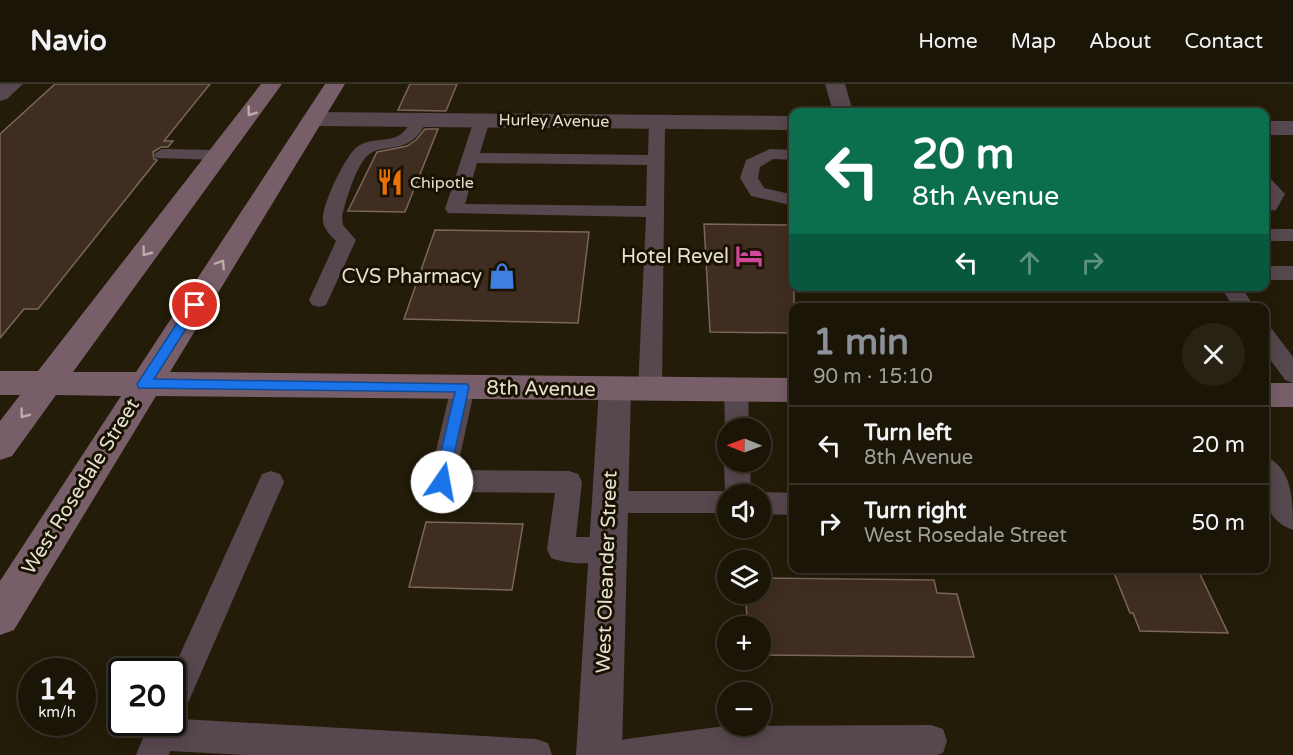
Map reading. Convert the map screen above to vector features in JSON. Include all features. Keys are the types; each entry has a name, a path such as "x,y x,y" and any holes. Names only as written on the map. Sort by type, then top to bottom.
{"main road":[{"path":"0,446 272,84"},
{"name":"West Rosedale Street","path":"0,616 335,84"},
{"name":"8th Avenue","path":"0,382 789,390"},
{"path":"1269,395 1293,396"}],"street":[{"path":"0,95 13,84"},
{"path":"835,84 842,108"},
{"name":"Hurley Avenue","path":"315,118 789,123"},
{"path":"1269,128 1293,128"},
{"name":"West Oleander Street","path":"599,755 609,502 632,389"},
{"path":"1269,478 1293,514"}],"lane":[{"path":"319,300 346,240 332,224 331,211 359,153 374,146 413,135 420,119"},
{"path":"482,120 454,209 655,212"},
{"path":"632,389 655,212 657,122"},
{"path":"162,154 219,155"},
{"path":"789,155 770,154 752,164 749,178 757,192 789,200"},
{"path":"470,158 656,160"},
{"path":"1269,187 1275,194 1269,206"},
{"path":"1269,235 1293,235"},
{"path":"1269,273 1293,273"},
{"path":"1269,341 1293,374"},
{"path":"462,387 442,482 569,482 561,549 607,549"},
{"path":"736,390 737,418"},
{"path":"186,677 271,482"},
{"path":"609,502 717,502"},
{"path":"771,503 789,504"},
{"path":"186,732 536,755"},
{"path":"626,755 725,742 931,741"}],"building":[{"path":"55,84 210,84 164,141 173,141 168,147 161,147 153,152 154,159 157,160 38,309 24,309 0,338 0,134"},
{"path":"410,84 457,84 446,111 398,110"},
{"name":"Chipotle","path":"425,129 438,129 405,212 348,211 377,152 407,146 416,140"},
{"name":"Hotel Revel","path":"704,224 789,225 789,291 794,291 794,303 789,303 789,333 710,332"},
{"name":"CVS Pharmacy","path":"435,230 589,232 578,323 404,319"},
{"path":"426,522 523,524 512,590 409,587"},
{"path":"1114,573 1199,573 1228,633 1140,631 1133,613 1130,613"},
{"path":"771,578 934,580 937,593 957,594 974,657 771,655 771,616 747,616 746,604 771,604"}],"place":[{"name":"Chipotle","path":"390,182"},
{"name":"Hotel Revel","path":"749,256"},
{"name":"CVS Pharmacy","path":"502,276"}],"route":[{"path":"195,305 144,384 462,387 442,482"}]}
